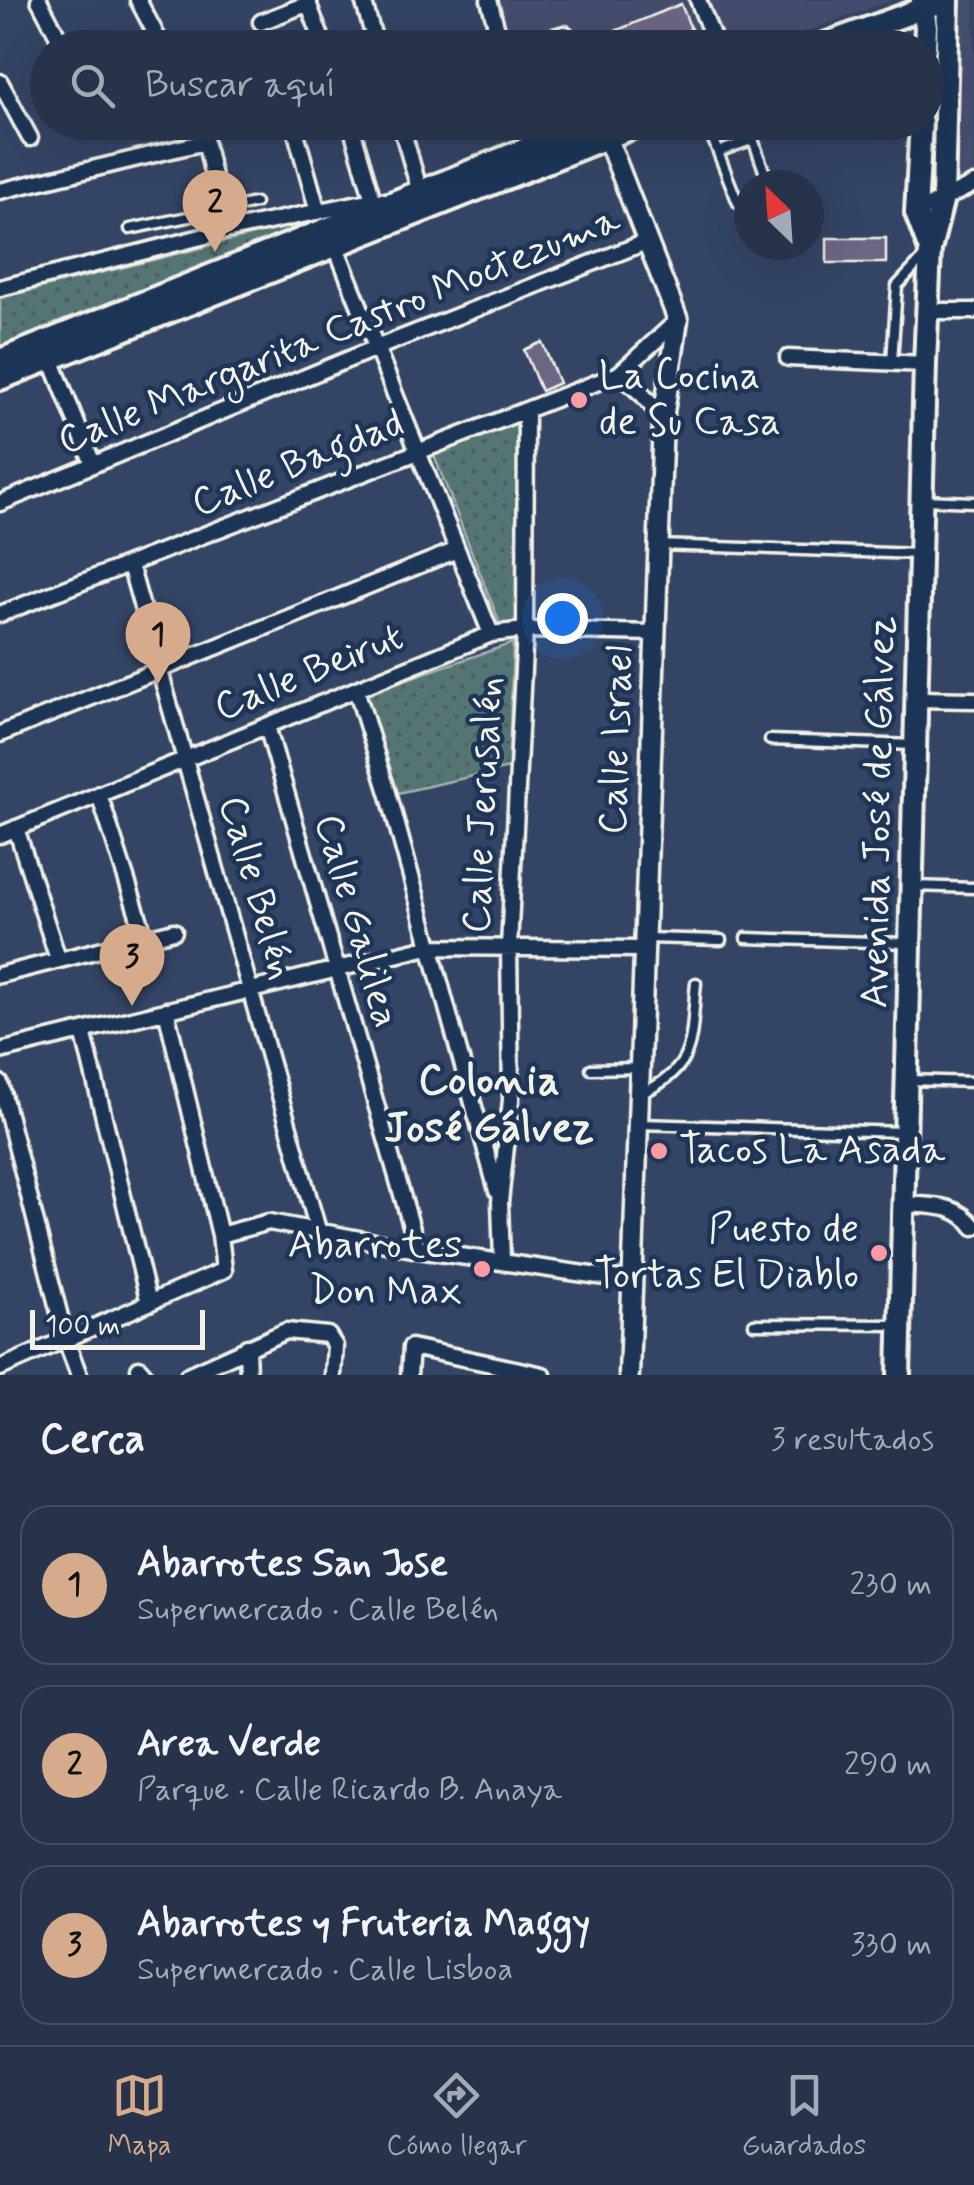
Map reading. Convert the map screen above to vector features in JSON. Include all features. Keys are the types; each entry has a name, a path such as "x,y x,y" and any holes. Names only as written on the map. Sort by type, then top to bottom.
{"main road":[{"path":"866,30 922,4 947,0"},
{"name":"Avenida José de Gálvez","path":"899,1375 925,364 930,250 943,198 947,0"},
{"path":"922,4 924,30"},
{"path":"0,379 336,247 399,211 420,192 566,140"},
{"path":"0,360 399,211 571,140"},
{"name":"Avenida José de Gálvez","path":"920,140 916,213 930,250"}],"street":[{"path":"39,0 55,30"},
{"path":"138,0 154,30"},
{"path":"363,0 372,30"},
{"path":"489,0 497,30"},
{"path":"698,0 710,30"},
{"path":"261,22 308,2 318,30"},
{"path":"0,82 30,138"},
{"path":"298,140 318,212"},
{"path":"355,140 373,200"},
{"path":"405,140 420,192"},
{"path":"605,140 678,320"},
{"path":"0,191 204,142 225,231"},
{"path":"916,213 974,184"},
{"path":"0,288 225,231 373,200 399,211"},
{"name":"Calle Margarita Castro Moctezuma","path":"0,502 646,242"},
{"path":"336,247 491,634"},
{"path":"927,310 974,312"},
{"name":"Calle Bagdad","path":"0,614 619,374 678,320"},
{"name":"Calle Israel","path":"629,1375 662,419 678,320"},
{"path":"50,358 93,464"},
{"path":"788,358 925,364"},
{"path":"619,374 662,419"},
{"name":"Calle Jerusalén","path":"500,1202 511,1100 509,948 525,630 526,411"},
{"path":"0,734 457,550"},
{"name":"Calle Belén","path":"130,565 318,1230"},
{"name":"Calle Beirut","path":"0,835 491,634 525,630 655,633"},
{"path":"356,689 500,1202 502,1261"},
{"path":"915,699 974,700"},
{"name":"Calle Galilea","path":"267,726 418,1250"},
{"path":"100,794 145,937"},
{"path":"16,828 58,959"},
{"path":"0,974 174,931"},
{"path":"0,1051 428,947 645,944"},
{"path":"0,1368 224,1270 220,1234 166,1010"},
{"path":"82,1031 149,1303"},
{"path":"0,1083 77,1372"},
{"path":"904,1204 950,1207 967,1217 974,1228"},
{"path":"220,1234 268,1222 418,1250 633,1281"},
{"path":"188,1375 286,1331 328,1335 335,1346 333,1375"},
{"path":"247,1347 248,1375"},
{"path":"408,1375 412,1347 543,1375"}],"lane":[{"path":"713,140 734,193"},
{"path":"718,152 751,140"},
{"path":"754,140 764,170"},
{"path":"130,230 255,203"},
{"path":"892,362 896,286 930,250"},
{"path":"922,500 974,502"},
{"path":"658,546 920,554"},
{"path":"770,740 915,745"},
{"path":"912,886 974,888"},
{"path":"746,938 912,943"},
{"path":"645,944 722,940"},
{"path":"640,1094 678,1072 690,1046 696,983"},
{"path":"590,1070 640,1068"},
{"path":"908,1080 974,1082"},
{"path":"639,1124 906,1132"},
{"path":"754,1324 901,1325"}],"shaded area":[{"path":"490,0 892,0 811,30 494,30"},
{"path":"941,0 974,0 974,175 944,187 944,30"}],"green space":[{"path":"365,207 0,348 0,298"},
{"path":"519,419 520,625 500,624 433,453"},
{"path":"513,643 509,768 389,795 359,695"}],"building":[{"path":"681,4 691,29 689,30 618,30"},
{"path":"827,238 886,238 886,263 827,263"},
{"path":"542,342 559,383 541,391 524,350"}],"place":[{"name":"Area Verde","path":"215,252"},
{"name":"La Cocina de Su Casa","path":"579,400"},
{"name":"Abarrotes San Jose","path":"158,684"},
{"name":"Abarrotes y Fruteria Maggy","path":"132,1006"},
{"name":"Tacos La Asada","path":"659,1151"},
{"name":"Puesto de Tortas El Diablo","path":"879,1253"},
{"name":"Abarrotes Don Max","path":"482,1269"}],"district":[{"name":"Colonia José Gálvez","path":"489,1105"}]}
